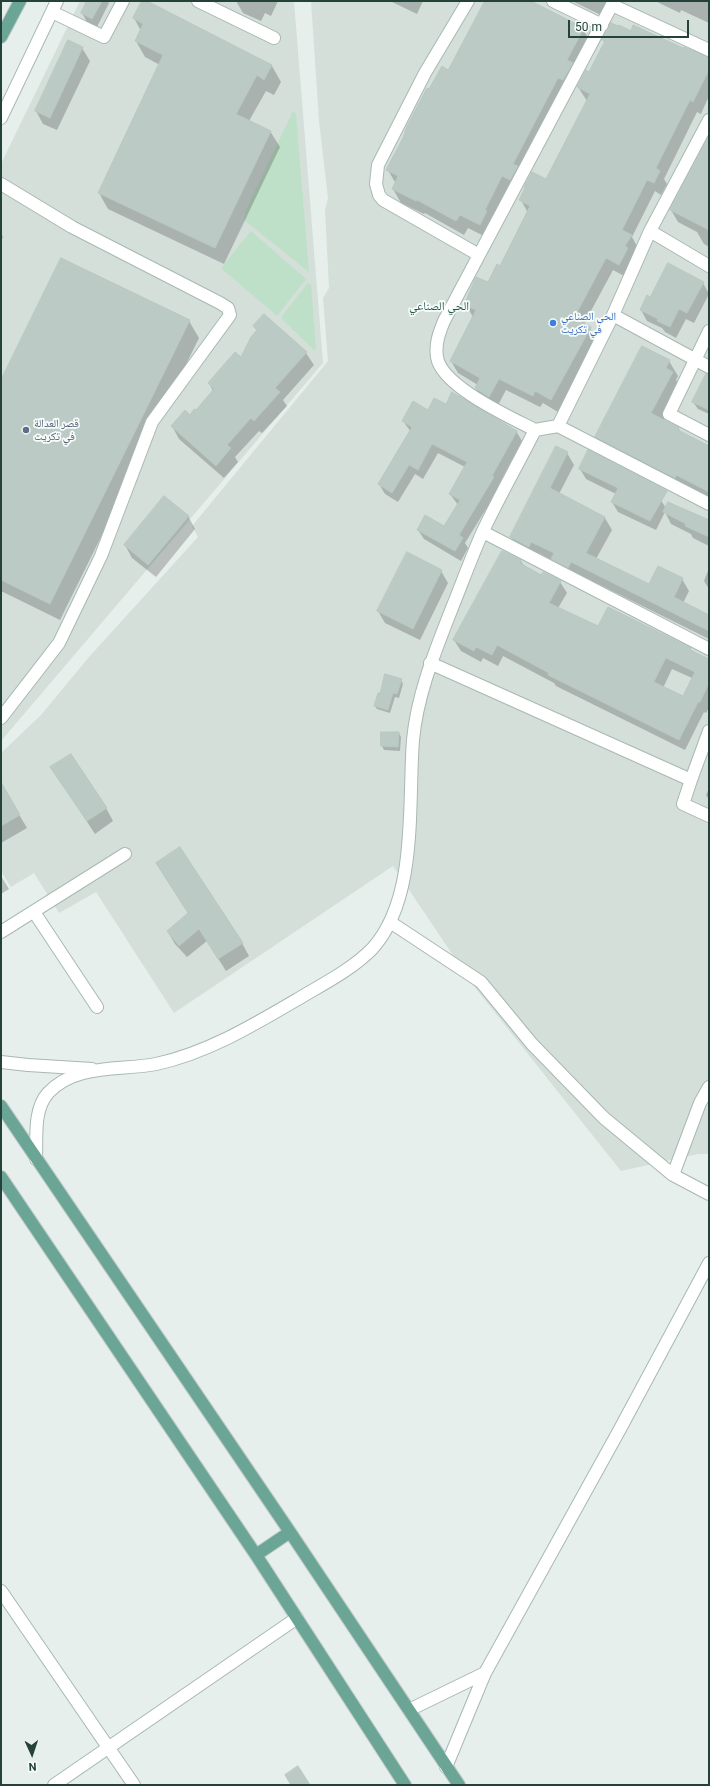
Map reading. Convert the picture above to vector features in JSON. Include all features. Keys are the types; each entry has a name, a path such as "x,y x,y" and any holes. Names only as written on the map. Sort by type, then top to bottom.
{"main road":[{"path":"1,37 20,1"},
{"path":"1,1106 290,1532 458,1785"},
{"path":"3,1181 256,1555 405,1785"},
{"path":"256,1555 290,1532"}],"street":[{"path":"1,118 55,6 104,37 123,1"},
{"path":"468,1 425,73 378,165 376,184 379,195 383,200 479,255"},
{"path":"553,1 602,25"},
{"path":"201,2 274,38"},
{"path":"709,50 613,3 444,321 437,338 437,358 442,370 453,383 486,404 535,430 558,426 709,504"},
{"path":"558,426 613,315 650,231 709,120"},
{"path":"1,184 72,227 220,302 228,308 230,315 152,422 101,556 59,643 1,718"},
{"path":"650,231 709,266"},
{"path":"613,315 709,366"},
{"path":"709,332 669,414 709,435"},
{"path":"1,1062 28,1066 65,1066 97,1069 155,1064 183,1056 222,1040 257,1022 344,972 372,948 390,922 406,874 415,718 430,663 483,532 535,430"},
{"path":"483,532 709,649"},
{"path":"430,663 691,780"},
{"path":"709,731 683,804 709,816"},
{"path":"1,932 125,854"},
{"path":"34,912 97,1007"},
{"path":"390,922 481,982 532,1044 604,1118 673,1175 709,1194"},
{"path":"36,1159 37,1120 43,1100 49,1092 58,1085 97,1069"},
{"path":"673,1175 700,1103 709,1087"},
{"path":"446,1767 485,1673 620,1429 709,1263"},
{"path":"1,1591 134,1785"},
{"path":"54,1785 297,1618"},
{"path":"409,1710 485,1673"}],"shaded area":[{"path":"80,1 294,1 323,363 1,741 1,164"},
{"path":"311,1 709,1 709,1154 698,1154 621,1171 473,985 393,866 174,1013 96,892 59,913 34,873 11,887 1,871 1,753 41,715 89,657 198,537 192,526 328,361 323,298 329,288 325,210 328,198 319,121"}],"green space":[{"path":"293,111 296,114 309,272 244,220 245,212"},
{"path":"251,231 306,279 277,316 221,268"},
{"path":"307,284 311,284 316,348 314,350 282,319 282,316"}],"building":[{"path":"87,1 102,1 92,19 81,13"},
{"path":"142,1 147,1 272,65 264,80 257,75 236,114 271,131 215,248 98,193 163,55 135,41 143,24 133,18"},
{"path":"485,1 531,1 584,28 567,60 573,63 563,80 558,78 513,164 518,166 510,180 502,176 485,210 487,211 480,225 460,215 456,221 417,200 416,201 392,189 398,176 386,170 427,88 429,89 442,66 448,70"},
{"path":"611,23 631,31 633,25 683,48 684,47 709,57 709,70 693,102 690,100 656,168 660,171 654,183 647,180 622,230 632,235 625,246 628,248 619,265 606,258 574,318 591,327 551,400 535,391 533,396 499,379 489,397 475,388 480,378 450,361 476,310 464,305 476,277 488,282 497,264 500,266 530,206 519,200 532,172 546,179 590,94 577,87 586,70 589,72 605,41 602,40"},
{"path":"68,40 83,47 50,118 35,111"},
{"path":"709,136 709,230 670,210"},
{"path":"61,258 190,320 50,604 1,580 1,380"},
{"path":"668,263 704,282 687,313 679,309 670,327 640,310 647,295 650,297"},
{"path":"264,314 307,352 275,388 280,392 254,421 251,418 227,445 231,448 216,466 171,426 185,410 190,415 194,409 196,410 214,389 208,383 235,352 241,357 251,337 257,330 253,326"},
{"path":"642,346 670,360 666,368 673,372 651,413 679,428 678,430 709,446 709,492 676,475 675,478 595,437"},
{"path":"706,374 709,374 709,410 692,402"},
{"path":"452,392 517,431 492,476 494,477 459,535 463,538 455,551 417,530 425,515 444,526 460,500 449,494 467,462 432,444 418,470 409,465 392,493 378,484 412,427 402,421 413,401 428,410 434,398 446,404"},
{"path":"556,446 568,452 550,488 605,517 586,553 649,584 658,566 683,578 674,597 709,615 709,631 571,562 568,568 551,559 554,553 531,542 529,547 510,537"},
{"path":"588,450 667,491 650,521 611,502 618,488 579,469"},
{"path":"164,496 189,516 148,565 124,545"},
{"path":"668,502 709,520 709,537 685,526 686,524 663,512"},
{"path":"502,551 521,560 520,563 541,575 543,572 561,581 549,603 598,626 608,607 691,648 690,650 709,659 709,683 679,740 548,675 549,673 497,645 492,655 476,647 474,651 453,640","holes":["666,658 695,672 683,696 654,682"]},
{"path":"407,552 442,570 413,629 377,611"},
{"path":"385,674 402,679 397,694 393,693 388,710 374,706 378,693 380,693"},
{"path":"381,732 399,732 398,747 381,746"},
{"path":"71,754 107,808 87,821 50,767"},
{"path":"1,782 20,815 1,826"},
{"path":"180,847 243,943 218,959 199,929 179,946 167,931 188,913 156,863"},
{"path":"298,1766 310,1785 291,1785 285,1775"}],"place":[{"name":"الحي الصناعي في تكريت","path":"553,323"},
{"name":"قصر العدالة في تكريت","path":"26,430"}],"district":[{"name":"الحي الصناعي","path":"439,307"}]}
